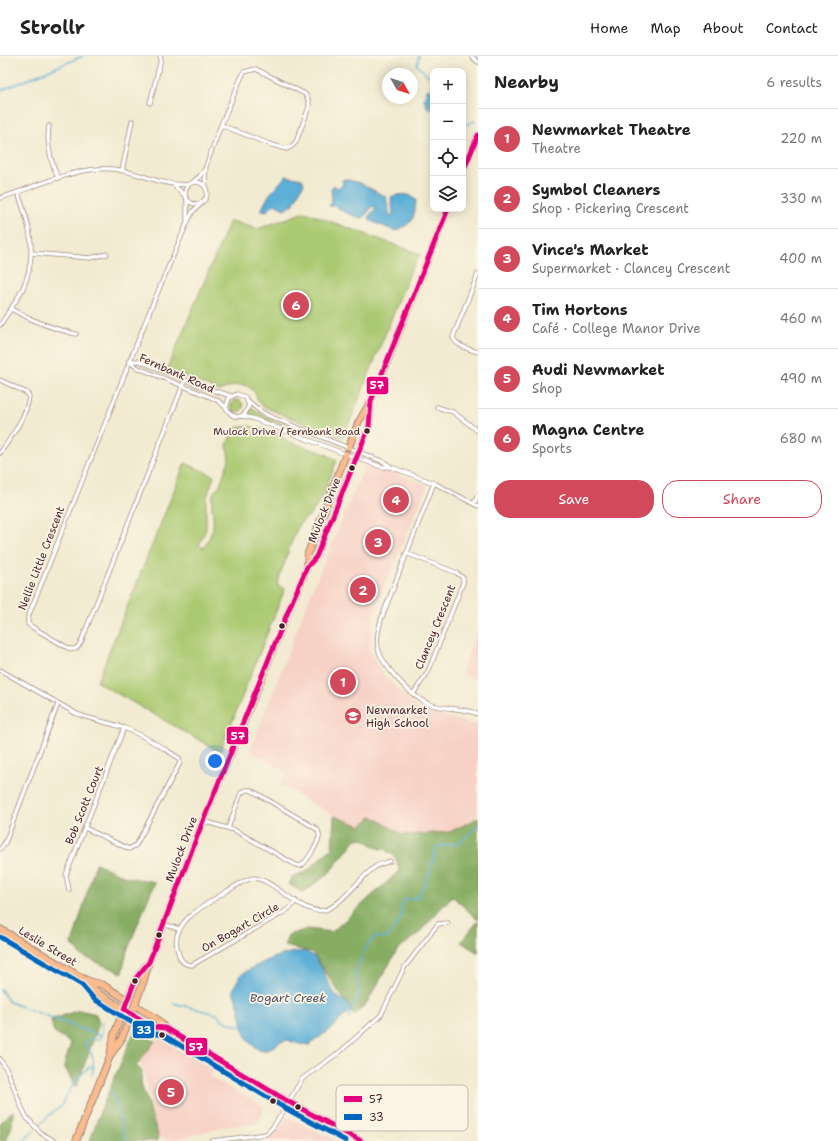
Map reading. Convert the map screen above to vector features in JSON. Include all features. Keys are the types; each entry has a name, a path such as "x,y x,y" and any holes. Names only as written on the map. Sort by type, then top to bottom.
{"main road":[{"path":"466,165 478,135"},
{"path":"349,447 358,423 371,401 447,212"},
{"path":"359,451 369,426 371,401"},
{"name":"Mulock Drive","path":"110,1056 122,1038 132,1014 144,980 148,962 203,821 307,567 308,553 346,454"},
{"name":"Mulock Drive","path":"307,567 316,557 356,458"},
{"name":"Leslie Street","path":"0,929 86,980 103,986 127,1000"},
{"name":"Mulock Drive","path":"76,1141 110,1056 114,1035 127,1000 136,978 148,962"},
{"name":"Leslie Street","path":"86,980 98,993 124,1009"},
{"path":"135,1005 157,1018 165,1028 289,1102 336,1127"},
{"path":"132,1014 153,1027 165,1028"},
{"path":"343,1131 361,1141"}],"street":[{"path":"150,103 161,59 160,56"},
{"path":"470,56 478,62"},
{"path":"186,198 186,190 200,176 206,166 221,125 244,72 256,69 305,94 309,101 310,106 298,139 294,145 286,149 221,125"},
{"path":"122,170 132,121"},
{"path":"49,126 47,137 52,164 58,178"},
{"path":"173,184 193,204 201,204 207,197 208,193 205,177 206,166"},
{"path":"0,198 78,172 101,169 122,170 131,174 140,174 173,184 181,185 201,183 206,188"},
{"path":"0,325 24,287 32,253 30,227 18,192"},
{"name":"Nellie Little Crescent","path":"186,198 187,223"},
{"name":"Nellie Little Crescent","path":"185,380 81,642 74,650 68,648 28,624 28,617 129,361 187,223 193,211 201,204"},
{"path":"32,253 90,258 107,254"},
{"path":"478,274 453,337 457,344 478,352"},
{"path":"473,286 478,288"},
{"path":"11,309 24,316 60,330 76,334"},
{"name":"Fernbank Road","path":"129,361 139,361 185,380 231,396"},
{"name":"Fernbank Road","path":"129,361 136,367 215,399 226,408"},
{"path":"0,380 27,393 29,396 28,406 0,453"},
{"path":"391,467 382,467 356,458 252,418 242,416 237,417 232,415 226,408 227,401 231,396 240,394 260,411 269,416 359,451 384,462 391,467 434,484 476,505 478,495"},
{"path":"242,416 248,408 248,401"},
{"path":"437,407 453,412 478,431"},
{"path":"434,484 382,617 378,629 378,648 390,669 421,701 435,706 457,708 478,714"},
{"name":"Clancey Crescent","path":"406,553 457,573 463,578 463,582 428,672 414,694"},
{"path":"0,670 77,714 124,728 145,737 179,758 180,763 136,845 129,849 85,828"},
{"path":"0,849 5,843 58,704"},
{"name":"Bob Scott Court","path":"69,890 66,875 124,728"},
{"path":"203,821 234,830 296,865 301,866 306,862 319,838 317,829 251,790 246,790 241,793 228,828"},
{"path":"296,901 314,910 319,911 330,908 376,866 390,861"},
{"name":"On Bogart Circle","path":"253,878 268,883 296,901 284,912 192,965 184,963 179,956 176,942 179,929 190,916 210,902 246,880 253,878"},
{"path":"212,1141 266,1134 273,1128 302,1078 341,1051 380,1014 404,968 438,924 448,923"},
{"path":"163,924 179,929"},
{"path":"0,1059 8,1072 27,1118 41,1133 54,1141"}],"shaded area":[{"name":"Newmarket High School","path":"366,463 428,485 373,613 369,650 385,677 420,711 478,725 478,818 450,832 403,835 372,816 362,826 334,816 280,785 287,772 250,751 313,588"},
{"path":"478,629 478,681 461,674"},
{"path":"159,1036 214,1069 210,1077 263,1106 263,1113 256,1124 223,1127 170,1141 159,1137 152,1112 144,1069 138,1062"},
{"path":"287,1117 339,1141 265,1141 270,1140"}],"green space":[{"path":"305,212 420,254 411,270 344,436 342,437 312,427 262,406 252,390 244,385 234,385 219,391 167,369 230,221 257,229"},
{"path":"235,400 239,400 243,406 239,412 235,412 231,408 231,404"},
{"path":"251,407 263,415 296,428 295,429 248,415"},
{"path":"250,426 278,435 290,442 326,454 337,460 321,500 311,514 299,524 290,546 277,585 285,589 220,752 97,682 185,463 214,476 206,500 206,529 199,545 204,548 211,535 213,527 213,495 219,487 229,460 227,445 234,428"},
{"path":"334,816 361,826 372,816 403,835 450,832 478,818 478,920 452,896 417,935 398,949 366,1004 354,1015 312,952 284,946 288,935 308,929 332,932 399,871 396,858 384,848 379,849 363,839 356,839 329,873 303,893 289,884 293,876 306,872 332,848"},
{"path":"96,863 126,877 155,882 127,951 122,973 80,955 72,944"},
{"path":"478,921 478,953 461,942"},
{"path":"79,1010 96,1014 99,1024 76,1088 64,1066 71,1043 54,1033 51,1020"},
{"path":"134,1032 155,1041 136,1066 142,1071 141,1083 158,1135 157,1141 90,1141 100,1112"},
{"path":"13,1111 12,1126 7,1141 0,1141 0,1122"}],"water":[{"path":"430,89 430,108 427,107 424,99 427,90"},
{"path":"286,176 302,179 304,183 293,205 284,209 274,204 267,211 261,210 269,195"},
{"path":"344,179 360,183 386,197 390,216 393,214 391,197 404,194 413,197 416,200 415,212 412,220 395,231 369,219 370,215 376,208 373,206 363,218 348,213 334,205 331,207 329,205 332,202 331,189 334,185 337,188 343,185 342,180"},
{"name":"Bogart Creek","path":"293,952 306,952 313,956 322,969 334,993 347,1002 352,1010 309,1045 287,1040 280,1042 268,1050 258,1049 251,1044 245,1035 239,1007 233,991 240,976 248,970 272,958"}],"waterway":[{"path":"0,91 83,56"},
{"path":"419,56 417,65 430,76"},
{"path":"466,125 475,121"},
{"name":"Bogart Creek","path":"349,1017 359,993 355,973 366,948 374,937 387,938 401,919 401,909 404,900 417,898 429,874 436,847 460,843 478,825"},
{"path":"0,989 9,1002 101,1036"},
{"name":"Bogart Creek","path":"173,1003 216,1014 226,1022 242,1027"},
{"name":"Bogart Creek","path":"92,1075 93,1058 90,1051 84,1044 90,1039 100,1039 102,1022"},
{"path":"39,1125 62,1106 66,1096 79,1077 89,1067 94,1067"},
{"name":"Bogart Creek","path":"112,1091 126,1141"},
{"path":"23,1141 34,1131"}],"transit line":[{"name":"57","path":"466,165 478,135"},
{"name":"57","path":"336,1127 289,1102 165,1028 153,1027 124,1009 136,978 149,962 203,821 291,604 307,567 316,557 369,427 371,401 447,212"},
{"name":"33","path":"0,937 82,985 94,999 149,1033 163,1035 285,1108 346,1141"},
{"name":"57","path":"343,1131 361,1141"}],"place":[{"name":"Magna Centre","path":"296,305"},
{"name":"Mulock Drive / Fernbank Road","path":"367,431"},
{"name":"Tim Hortons","path":"396,500"},
{"name":"Vince's Market","path":"378,542"},
{"name":"Symbol Cleaners","path":"363,590"},
{"name":"Newmarket Theatre","path":"343,682"},
{"name":"Newmarket High School","path":"353,716"},
{"name":"Audi Newmarket","path":"171,1092"}]}
